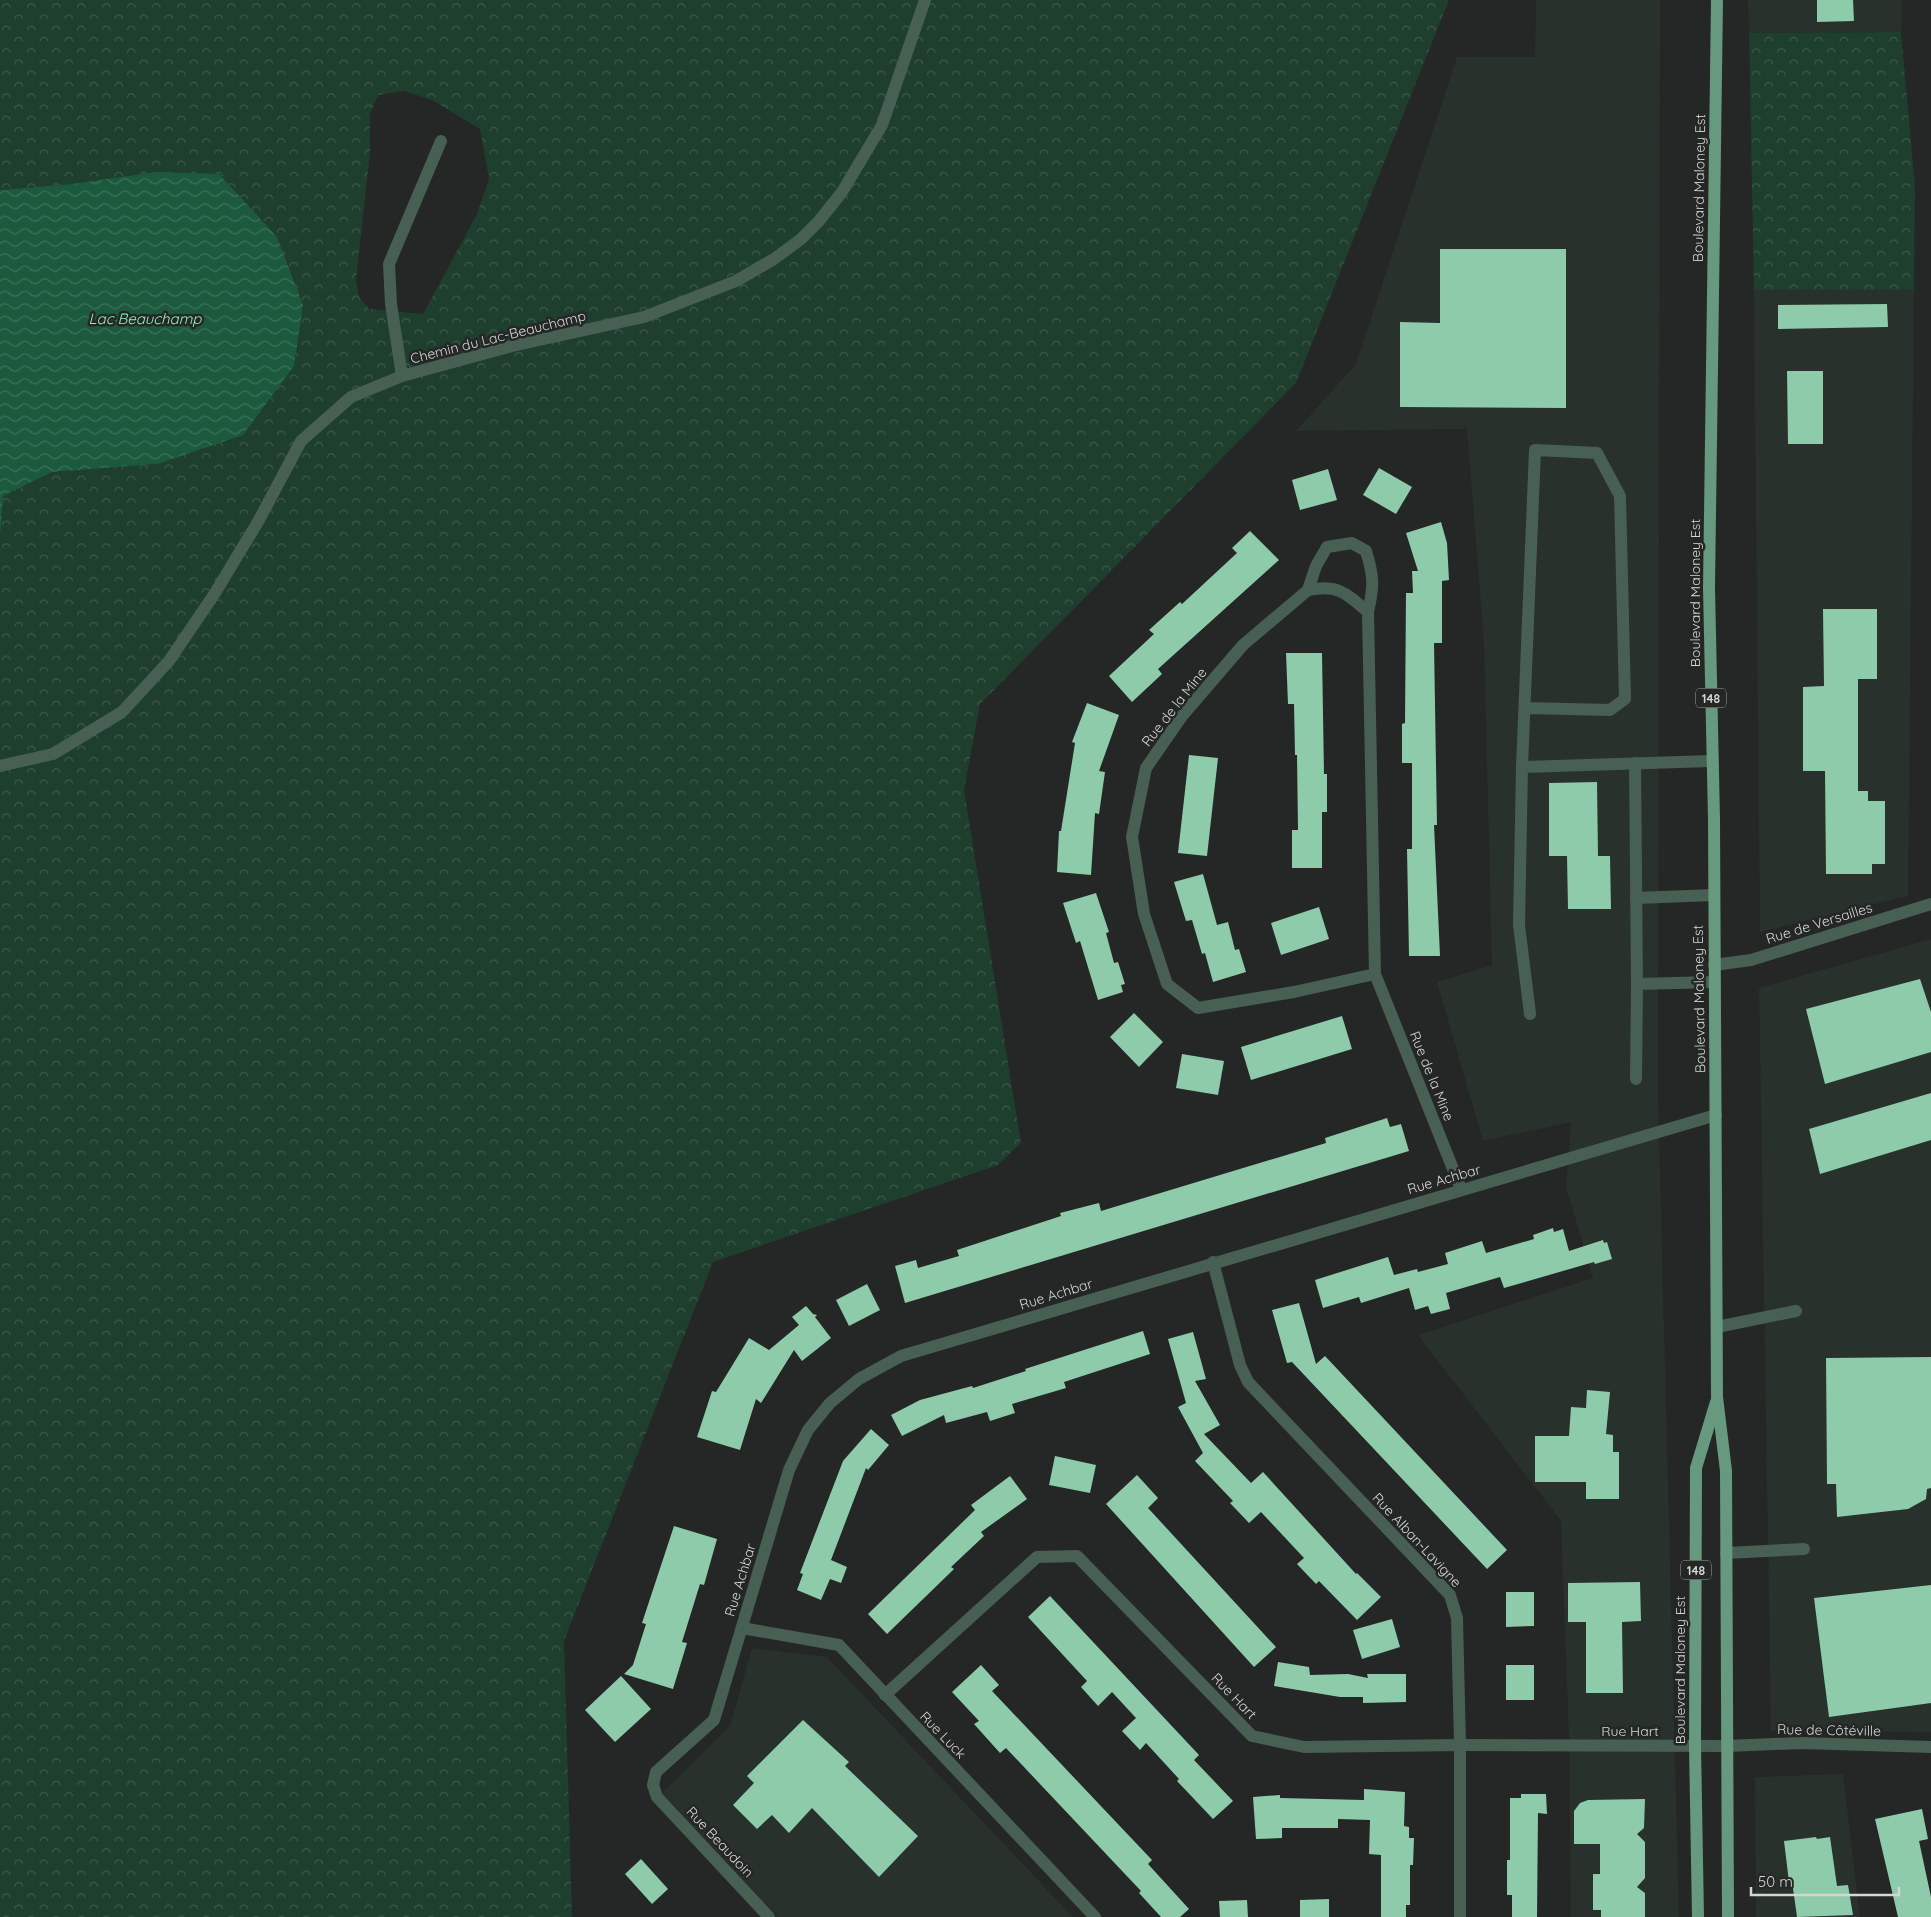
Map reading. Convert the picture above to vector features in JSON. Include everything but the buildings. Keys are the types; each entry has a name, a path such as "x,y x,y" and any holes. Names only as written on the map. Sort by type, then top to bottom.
{"main road":[{"name":"Boulevard Maloney Est","path":"1717,0 1709,588 1714,895 1717,1397 1726,1471 1728,1917"},
{"name":"Boulevard Maloney Est","path":"1698,1917 1695,1746 1696,1468 1717,1397"}],"street":[{"name":"Chemin du Lac-Beauchamp","path":"0,766 53,754 122,712 169,661 215,593 259,520 301,441 351,397 402,376 512,346 644,318 736,281 774,259 801,239 819,221 842,192 882,124 925,0"},
{"path":"402,376 392,304 389,264 442,141"},
{"path":"1525,708 1610,710 1625,699 1620,496 1597,453 1534,450 1522,767 1519,925 1530,1014"},
{"name":"Rue de la Mine","path":"1375,974 1294,992 1198,1008 1167,984 1144,914 1132,837 1146,768 1182,716 1243,645 1308,590 1316,566 1327,547 1352,543 1366,550 1372,570 1374,588 1368,612 1375,974 1461,1189"},
{"path":"1308,590 1326,586 1346,592 1368,612"},
{"path":"1522,767 1711,761"},
{"path":"1636,763 1636,1079"},
{"path":"1636,898 1714,895"},
{"name":"Rue de Versailles","path":"1714,965 1751,960 1931,904"},
{"path":"1637,984 1714,982"},
{"name":"Rue Achbar","path":"652,1785 656,1772 714,1720 789,1470 808,1430 830,1403 859,1379 901,1356 1212,1262 1716,1115"},
{"name":"Rue Alban-Lavigne","path":"1212,1262 1240,1365 1248,1382 1450,1595 1457,1618 1460,1745 1460,1917"},
{"path":"1717,1327 1796,1311"},
{"path":"1726,1553 1804,1549"},
{"name":"Rue Hart","path":"885,1696 1037,1557 1077,1556 1252,1736 1304,1747 1460,1745 1726,1746"},
{"name":"Rue Luck","path":"742,1628 839,1645 1095,1917"},
{"name":"Rue de Côtéville","path":"1726,1746 1802,1743 1931,1748"},
{"name":"Rue Beaudoin","path":"652,1785 657,1797 769,1917"}],"shaded area":[{"path":"1536,0 1660,0 1658,1093 1679,1917 1571,1917 1569,1739 1561,1521 1418,1335 1593,1278 1566,1187 1571,1122 1483,1141 1437,982 1492,965 1484,643 1467,429 1296,431 1356,364 1457,57 1535,57"},
{"path":"1748,0 1902,0 1901,32 1749,33"},
{"path":"1754,290 1914,290 1908,896 1760,932"},
{"path":"1931,939 1931,1732 1771,1731 1759,988"},
{"path":"752,1648 827,1657 1073,1917 778,1917 662,1793 730,1726"},
{"path":"1843,1774 1860,1917 1756,1917 1755,1777"}],"green space":[{"path":"0,0 1449,0 1296,383 980,704 964,790 1021,1143 998,1165 713,1262 564,1641 572,1917 0,1917 0,536 3,496 52,472 157,464 72,184 0,190","holes":["404,91 432,100 480,129 489,179 477,214 423,314 369,309 359,297 356,279 370,153 370,114 378,95"]},
{"path":"1901,32 1915,187 1914,290 1754,290 1749,33"}],"water":[{"name":"Lac Beauchamp","path":"156,172 219,174 277,237 303,305 294,366 243,435 157,464 52,472 3,496 0,536 0,190 72,184"}]}
